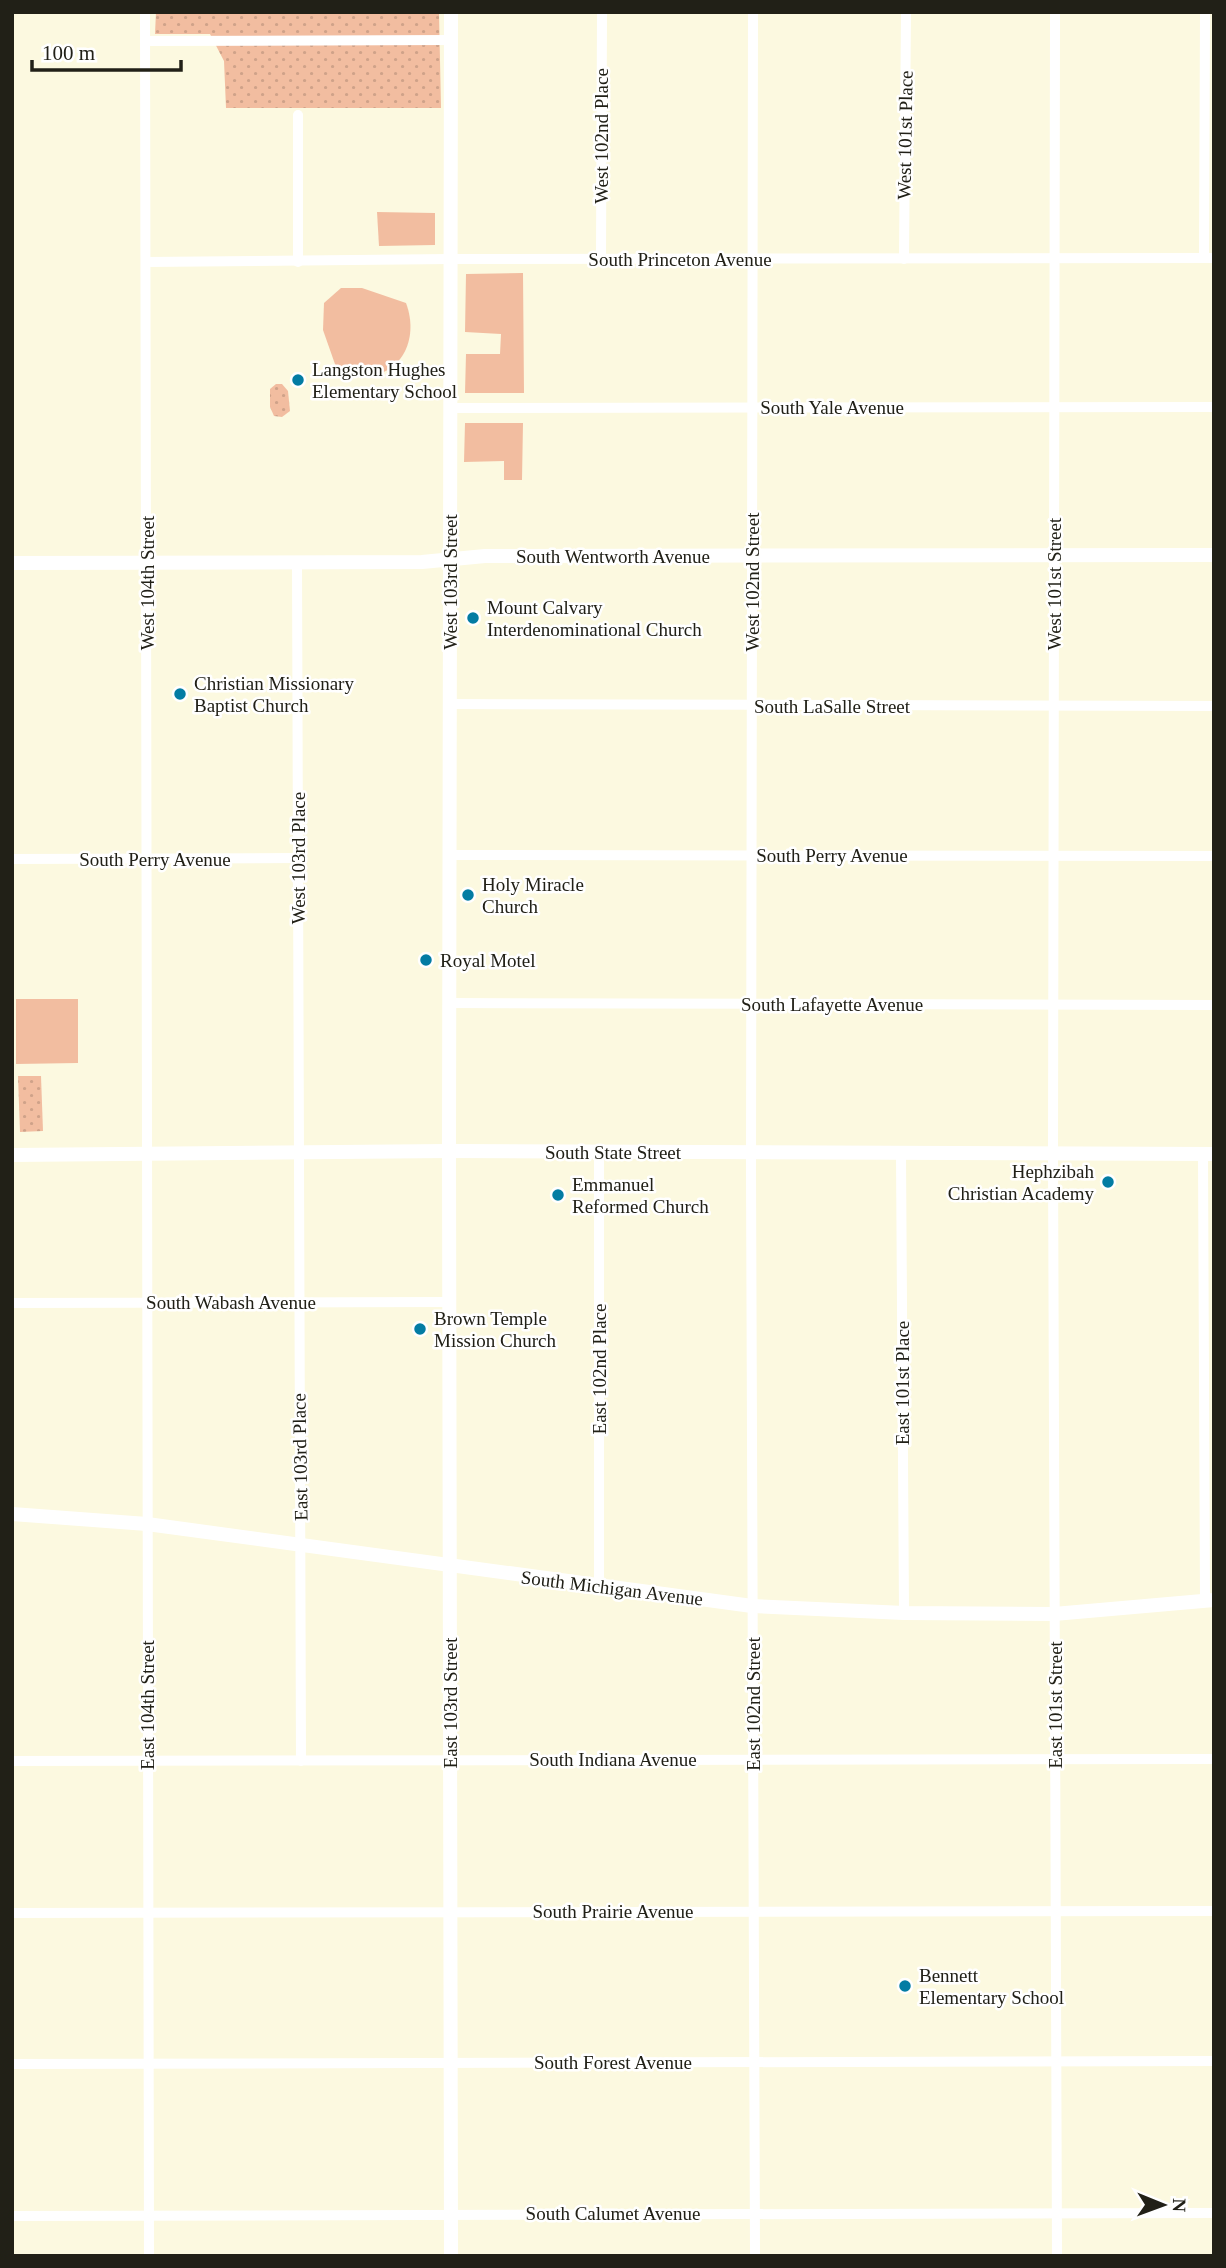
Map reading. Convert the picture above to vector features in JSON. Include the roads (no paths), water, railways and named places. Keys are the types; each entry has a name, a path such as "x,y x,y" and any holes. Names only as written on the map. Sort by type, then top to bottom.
{"main road":[{"name":"West 103rd Street","path":"449,1151 451,12"},
{"name":"South Wentworth Avenue","path":"12,563 422,562 485,556 1214,555"},
{"name":"South State Street","path":"12,1155 449,1151 1209,1154"},
{"name":"East 103rd Street","path":"449,1151 451,2256"},
{"name":"South Michigan Avenue","path":"12,1514 147,1524 752,1606 1054,1614 1209,1600"}],"street":[{"name":"West 104th Street","path":"145,12 146,1154"},
{"name":"West 102nd Place","path":"601,259 602,12"},
{"name":"West 102nd Street","path":"751,1153 753,12"},
{"name":"West 101st Place","path":"904,258 906,12"},
{"name":"West 101st Street","path":"1053,1155 1055,12"},
{"path":"1205,12 1209,258"},
{"path":"145,41 451,40"},
{"path":"298,115 298,261"},
{"name":"South Princeton Avenue","path":"146,262 1209,258"},
{"name":"South Yale Avenue","path":"450,408 1214,407"},
{"name":"West 103rd Place","path":"297,562 297,1153"},
{"name":"South LaSalle Street","path":"450,704 1214,706"},
{"name":"South Perry Avenue","path":"450,855 1214,856"},
{"name":"South Perry Avenue","path":"12,859 298,858"},
{"name":"South Lafayette Avenue","path":"449,1003 1214,1005"},
{"name":"East 102nd Place","path":"599,1152 600,1587"},
{"name":"East 103rd Place","path":"297,1153 301,1761"},
{"name":"East 102nd Street","path":"751,1153 755,2256"},
{"name":"East 104th Street","path":"146,1154 149,2256"},
{"name":"East 101st Place","path":"901,1154 904,1612"},
{"path":"1209,1154 1209,1600"},
{"name":"East 101st Street","path":"1053,1155 1057,2256"},
{"name":"South Wabash Avenue","path":"12,1303 449,1302"},
{"name":"South Indiana Avenue","path":"12,1761 1214,1759"},
{"name":"South Prairie Avenue","path":"12,1913 1214,1910"},
{"name":"South Forest Avenue","path":"12,2064 1214,2061"},
{"name":"South Calumet Avenue","path":"12,2216 1214,2213"}],"place":[{"name":"Langston Hughes Elementary School","path":"298,380"},
{"name":"Mount Calvary Interdenominational Church","path":"473,618"},
{"name":"Christian Missionary Baptist Church","path":"180,694"},
{"name":"Holy Miracle Church","path":"468,895"},
{"name":"Royal Motel","path":"426,960"},
{"name":"Hephzibah Christian Academy","path":"1108,1182"},
{"name":"Emmanuel Reformed Church","path":"558,1195"},
{"name":"Brown Temple Mission Church","path":"420,1329"},
{"name":"Bennett Elementary School","path":"905,1986"}]}
